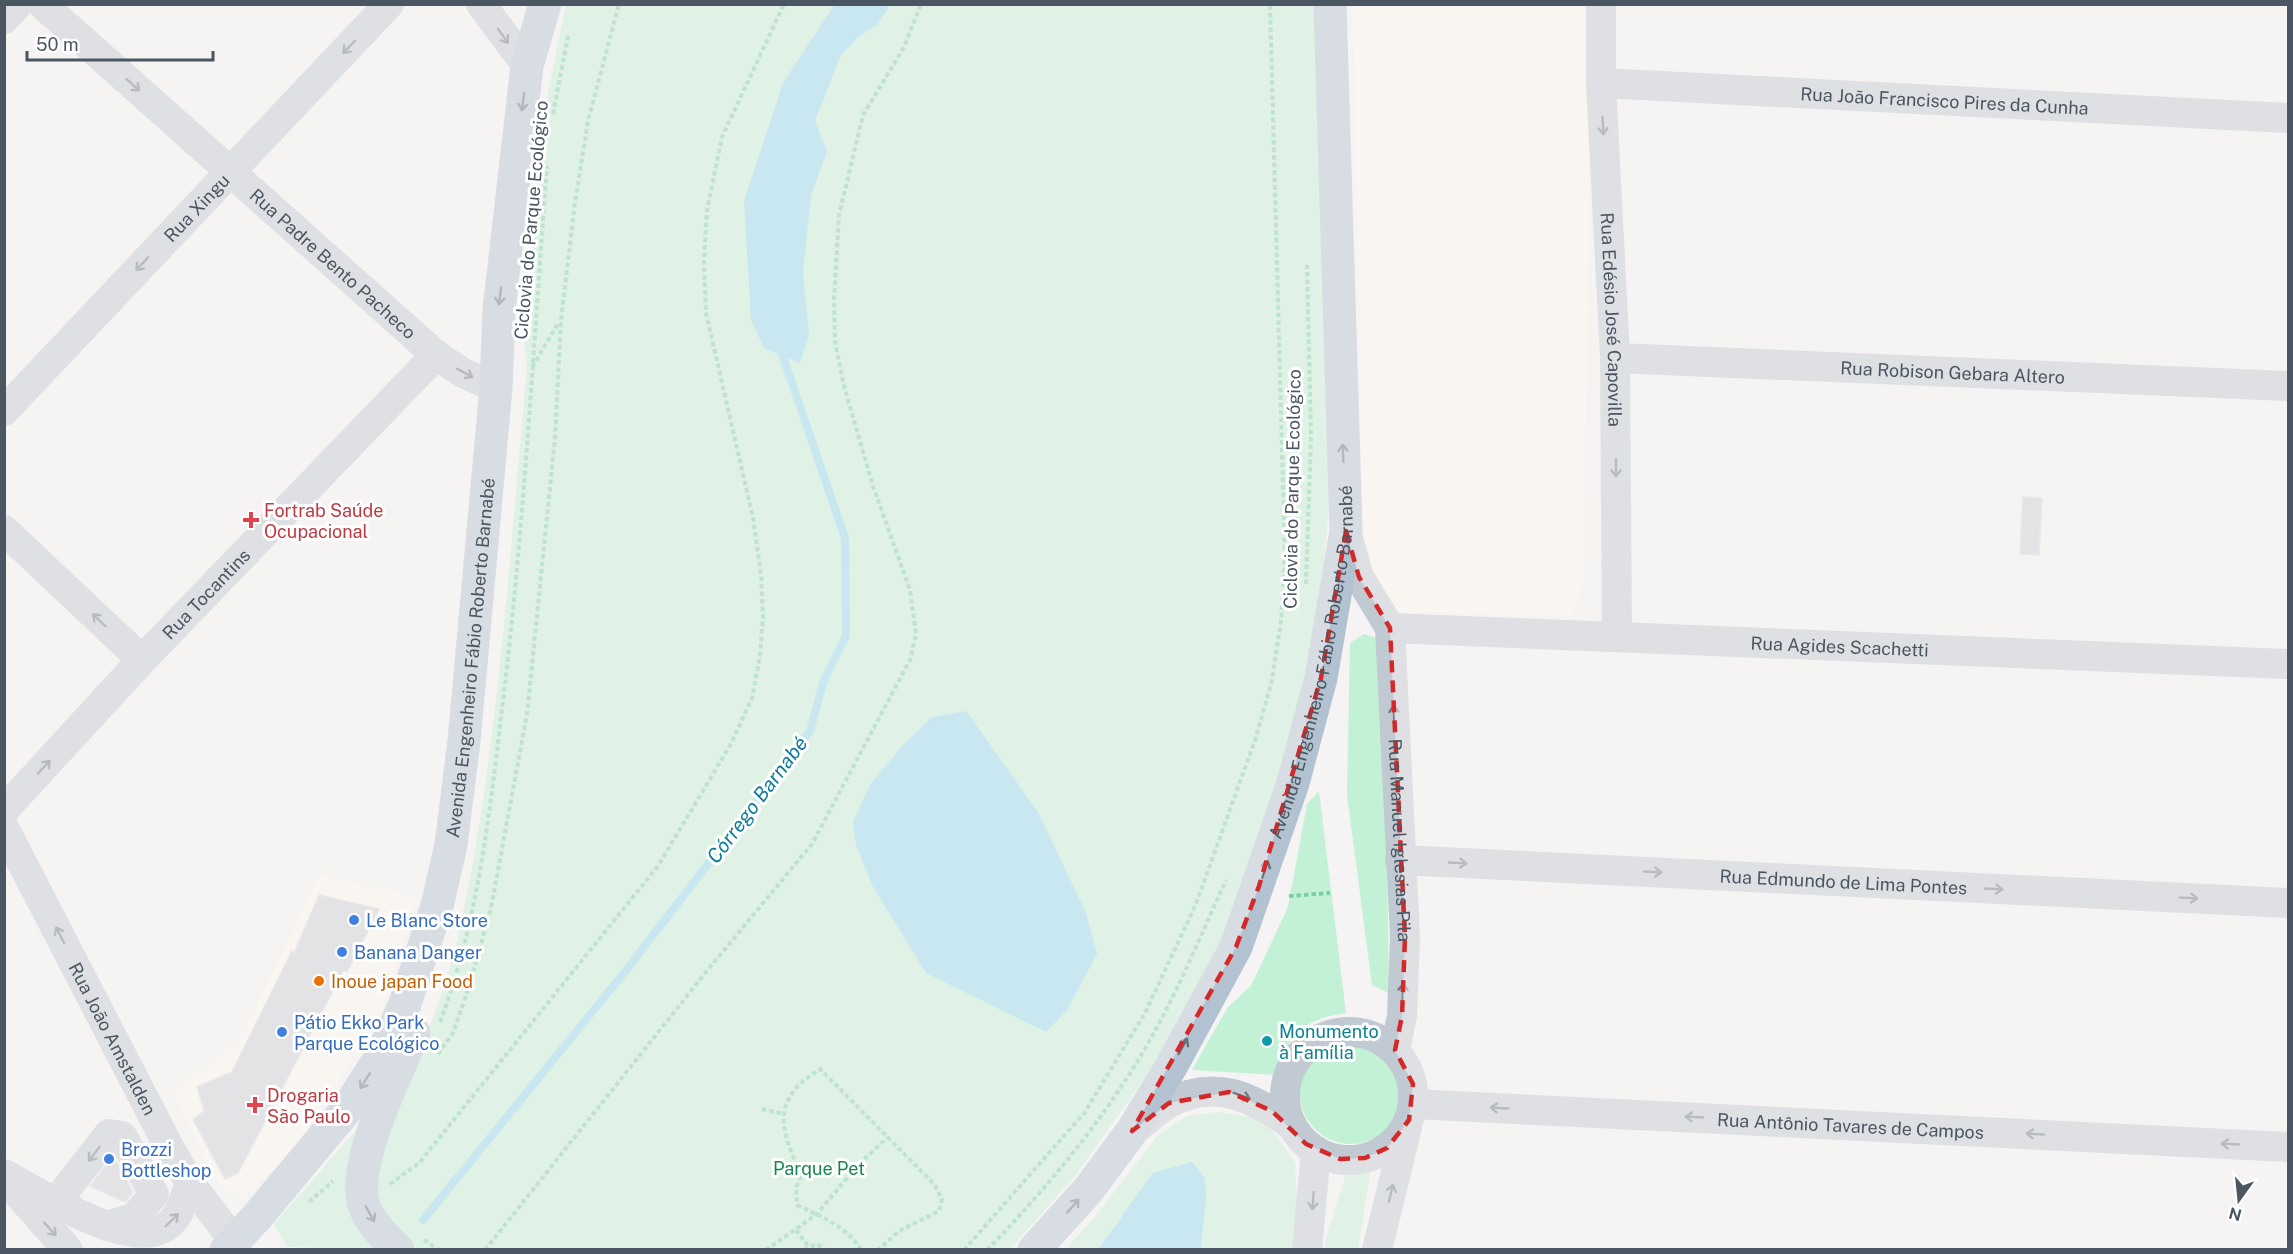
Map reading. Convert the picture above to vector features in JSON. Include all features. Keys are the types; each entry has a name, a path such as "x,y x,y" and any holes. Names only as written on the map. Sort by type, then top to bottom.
{"main road":[{"name":"Avenida Engenheiro Fábio Roberto Barnabé","path":"239,1247 350,1105 380,1058 405,1004 437,906 454,826 495,388 499,310 527,66 545,4"},
{"name":"Avenida Engenheiro Fábio Roberto Barnabé","path":"1034,1250 1089,1189 1132,1131 1172,1065 1236,947 1293,783 1321,678 1346,531 1330,4"},
{"path":"398,1250 371,1218 363,1201 365,1170 371,1138 420,1018 456,906 464,857 454,826"}],"street":[{"path":"4,19 18,4"},
{"name":"Rua Padre Bento Pacheco","path":"42,4 436,356 495,388"},
{"name":"Rua Xingu","path":"4,411 389,4"},
{"path":"482,4 527,66"},
{"name":"Rua Edésio José Capovilla","path":"1601,4 1601,83 1615,358 1617,636"},
{"name":"Rua João Francisco Pires da Cunha","path":"1601,83 2289,118"},
{"name":"Rua Tocantins","path":"4,810 142,660 436,356"},
{"name":"Rua Robison Gebara Altero","path":"1615,358 2289,386"},
{"path":"4,530 142,660"},
{"path":"1346,531 1359,577 1390,628"},
{"name":"Rua Agides Scachetti","path":"1390,628 2289,664"},
{"name":"Rua Manuel Iglesias Pila","path":"1390,628 1405,937 1402,1016 1395,1050"},
{"name":"Rua João Amstalden","path":"4,828 190,1183 239,1247"},
{"name":"Rua Edmundo de Lima Pontes","path":"1400,860 2289,903"},
{"path":"1377,1250 1411,1112 1413,1084 1406,1066 1395,1050 1370,1034 1341,1031 1314,1041 1293,1062 1284,1089 1287,1114 1291,1125 1306,1144 1316,1151 1340,1159 1365,1158 1387,1148 1400,1136 1411,1112"},
{"path":"1132,1131 1169,1103 1207,1093 1229,1092 1246,1096 1291,1125"},
{"name":"Rua Antônio Tavares de Campos","path":"1411,1112 2289,1147"},
{"path":"56,1202 109,1134 122,1136 154,1194 134,1218 107,1226"},
{"path":"1307,1250 1316,1151"},
{"path":"4,1176 107,1226 136,1233 162,1230 179,1213 190,1183"},
{"path":"4,1176 68,1250"}],"path":[{"path":"436,1056 444,1048 456,1023 469,987 490,908 527,714 555,438 561,320 588,121 619,4"},
{"path":"386,1185 419,1163 658,866 732,742 752,698 764,617 761,574 740,460 706,313 704,262 707,210 722,136 784,4"},
{"path":"485,1250 706,972 812,844 910,660 916,634 910,590 894,539 873,486 844,386 835,342 834,299 839,215 863,115 904,47 921,4"},
{"path":"963,1250 1086,1112 1145,1013 1196,904 1255,740 1271,685 1281,622 1284,559 1270,4"},
{"name":"Ciclovia do Parque Ecológico","path":"552,117 570,27"},
{"name":"Ciclovia do Parque Ecológico","path":"547,163 531,368 561,320"},
{"name":"Ciclovia do Parque Ecológico","path":"1305,593 1311,437 1306,261"},
{"path":"987,1250 1072,1158 1124,1082 1183,976 1228,876"},
{"path":"1289,896 1330,893"},
{"path":"861,1250 854,1238 836,1223 797,1205 796,1188 801,1175 786,1143 783,1114 787,1098 801,1080 820,1069 934,1184 942,1199 939,1211 899,1231 878,1250"},
{"path":"762,1109 783,1114"},
{"path":"766,1250 784,1235 796,1230 817,1214 858,1165 888,1137"},
{"path":"304,1207 338,1177"},
{"path":"796,1230 808,1246"},
{"path":"804,1250 808,1246 817,1244 825,1250"}],"highlighted area":[{"path":"1346,531 1359,577 1390,628 1405,937 1402,1016 1395,1050 1413,1084 1409,1120 1387,1148 1365,1158 1340,1159 1306,1144 1272,1111 1229,1092 1169,1103 1132,1131 1236,947 1259,886 1321,678"}],"shaded area":[{"path":"1353,5 1585,5 1590,82 1584,582 1571,616 1390,612 1363,558"},
{"path":"320,875 417,897 388,993 335,1088 289,1156 242,1198 219,1186 173,1092 239,1043"}],"green space":[{"name":"Parque Pet","path":"566,5 1318,5 1329,504 1319,621 1289,750 1232,921 1194,1000 1139,1086 1075,1176 1009,1250 417,1249 384,1210 378,1191 378,1180 384,1148 453,957 484,796 501,654 527,368 521,316 540,133"},
{"path":"1364,634 1380,639 1384,656 1389,993 1372,985 1347,795 1350,643"},
{"path":"1319,791 1346,1013 1318,1019 1299,1031 1286,1049 1278,1075 1192,1070 1228,1007 1251,986 1288,907 1307,804"},
{"path":"1351,1042 1380,1050 1394,1064 1402,1093 1394,1122 1380,1136 1351,1144 1322,1136 1308,1122 1300,1093 1308,1064 1322,1050"},
{"path":"1218,1112 1264,1119 1295,1163 1298,1221 1291,1249 1201,1249 1206,1197 1121,1216 1098,1249 1065,1250 1099,1212 1158,1135 1187,1116"},
{"path":"360,1126 380,1249 287,1247 274,1224"},
{"path":"1370,1173 1358,1249 1323,1249 1346,1174"}],"water":[{"path":"835,4 890,5 878,24 858,37 841,55 815,121 827,151 811,196 803,272 809,336 800,363 764,348 751,320 744,201 783,83"},
{"path":"966,711 1038,812 1086,913 1097,954 1067,1010 1046,1032 926,973 873,887 856,845 853,822 870,785 902,746 932,717"},
{"path":"1192,1162 1205,1178 1206,1197 1201,1249 1098,1249 1153,1173"}],"building":[{"path":"2023,497 2042,498 2039,555 2020,554"},
{"path":"319,895 379,909 347,972 344,970 238,1173 225,1179 193,1120 204,1111 197,1087 232,1072 292,951 294,953"},
{"path":"113,1156 133,1192 125,1202 90,1186"}],"waterway":[{"name":"Córrego Barnabé","path":"423,1220 628,968 810,731 824,680 846,636 845,538 780,348"}],"place":[{"name":"Fortrab Saúde Ocupacional","path":"251,520"},
{"name":"Le Blanc Store","path":"354,920"},
{"name":"Banana Danger","path":"342,952"},
{"name":"Inoue japan Food","path":"319,981"},
{"name":"Pátio Ekko Park Parque Ecológico","path":"282,1032"},
{"name":"Monumento à Família","path":"1267,1041"},
{"name":"Drogaria São Paulo","path":"255,1105"},
{"name":"Brozzi Bottleshop","path":"109,1159"}]}
